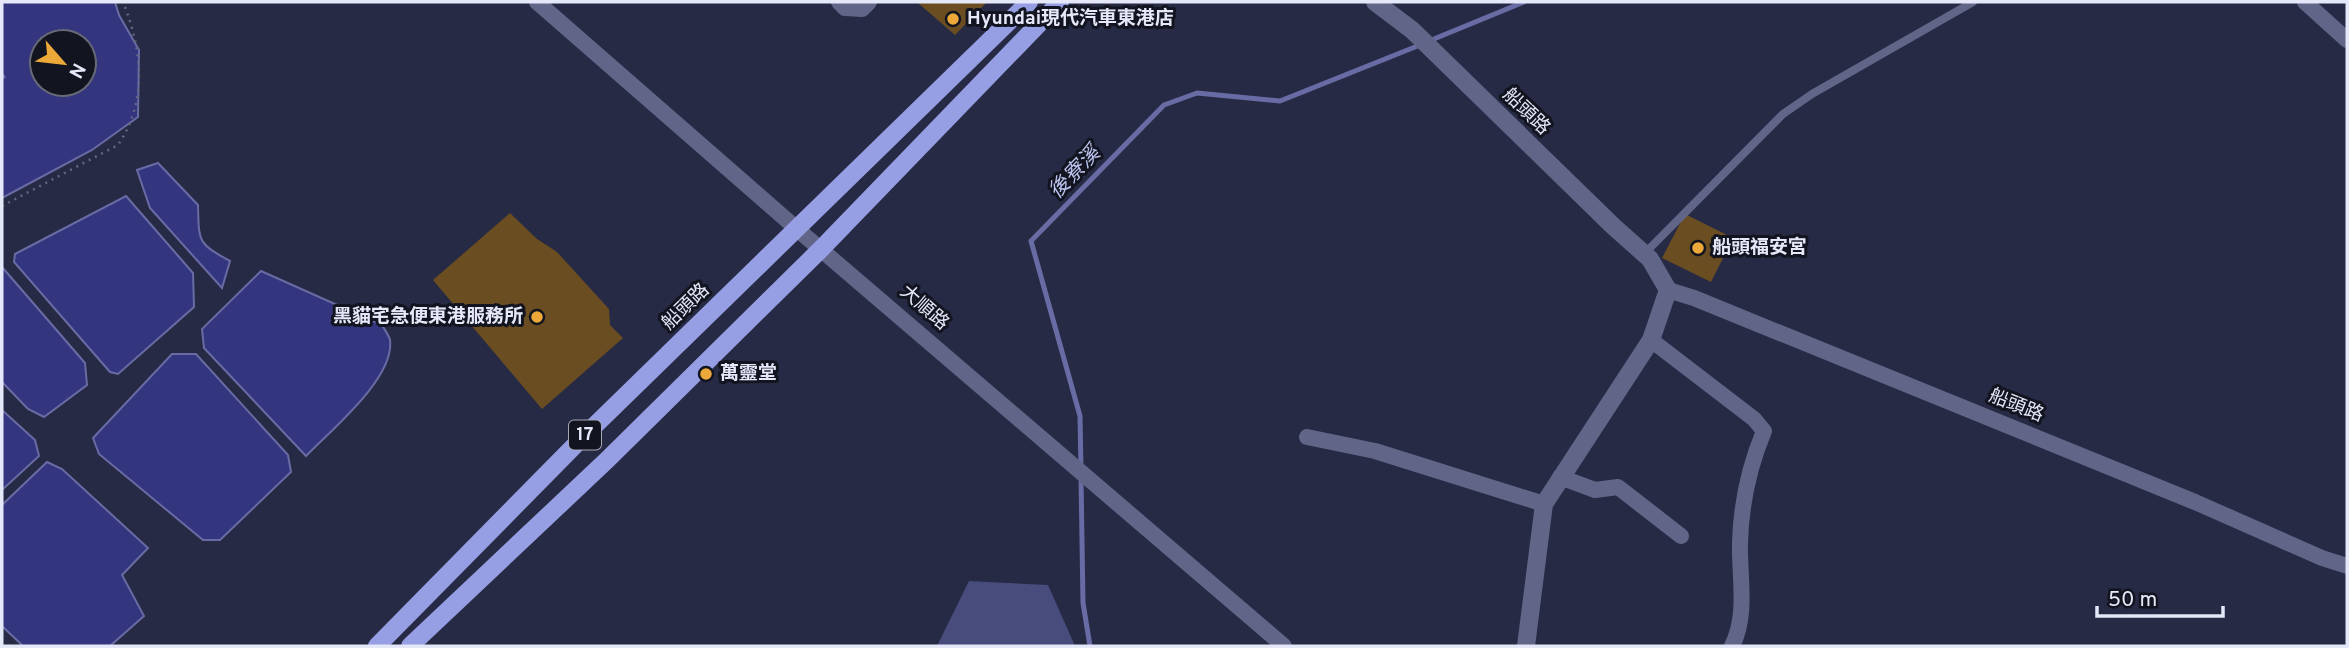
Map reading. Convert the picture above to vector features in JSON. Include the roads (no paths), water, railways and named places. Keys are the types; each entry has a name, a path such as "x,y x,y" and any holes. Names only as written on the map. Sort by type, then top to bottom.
{"main road":[{"name":"船頭路","path":"377,646 584,435 1029,2"},
{"name":"17","path":"410,646 607,460 822,248 1060,2"},
{"path":"584,435 607,460"}],"street":[{"name":"大順路","path":"537,2 797,229 1284,646"},
{"path":"839,2 845,8 862,9 869,2"},
{"name":"船頭路","path":"1375,2 1412,30 1650,259 1668,290 1694,298 2347,566"},
{"path":"2305,2 2347,40"},
{"path":"1526,646 1544,504 1651,340 1668,290"},
{"path":"1651,340 1754,419 1764,431 1753,456 1743,502 1740,543 1741,609 1732,646"},
{"path":"1307,437 1375,451 1544,504"},
{"path":"1560,477 1595,490 1618,487 1681,536"}],"lane":[{"path":"1644,254 1783,114 1812,94 1973,2"}],"waterway":[{"name":"後寮溪","path":"1429,41 1524,2"},
{"name":"後寮溪","path":"1081,469 1080,416 1031,241 1164,105 1197,93 1280,101 1420,45"},
{"name":"後寮溪","path":"1081,478 1083,603 1090,646"}],"place":[{"name":"Hyundai現代汽車東港店","path":"953,19"},
{"name":"船頭福安宮","path":"1698,248"},
{"name":"黑貓宅急便東港服務所","path":"537,317"},
{"name":"萬靈堂","path":"706,374"}]}
